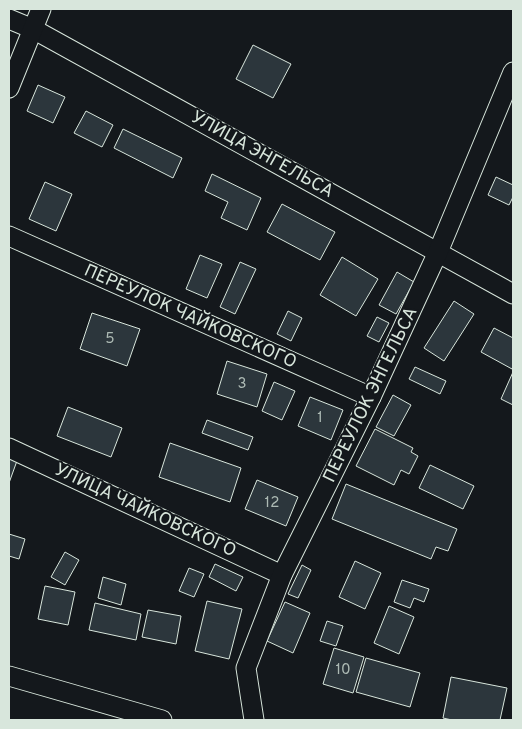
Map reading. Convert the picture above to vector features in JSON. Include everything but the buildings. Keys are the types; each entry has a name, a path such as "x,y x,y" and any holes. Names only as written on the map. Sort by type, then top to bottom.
{"street":[{"path":"9,88 32,29 42,9"},
{"name":"УЛИЦА ЭНГЕЛЬСА","path":"9,18 513,294"},
{"name":"ПЕРЕУЛОК ЭНГЕЛЬСА","path":"254,720 246,668 282,575 371,398 438,252 513,72"},
{"name":"ПЕРЕУЛОК ЧАЙКОВСКОГО","path":"9,236 371,398"},
{"name":"УЛИЦА ЧАЙКОВСКОГО","path":"9,448 282,575"},
{"path":"9,676 162,720"}]}
